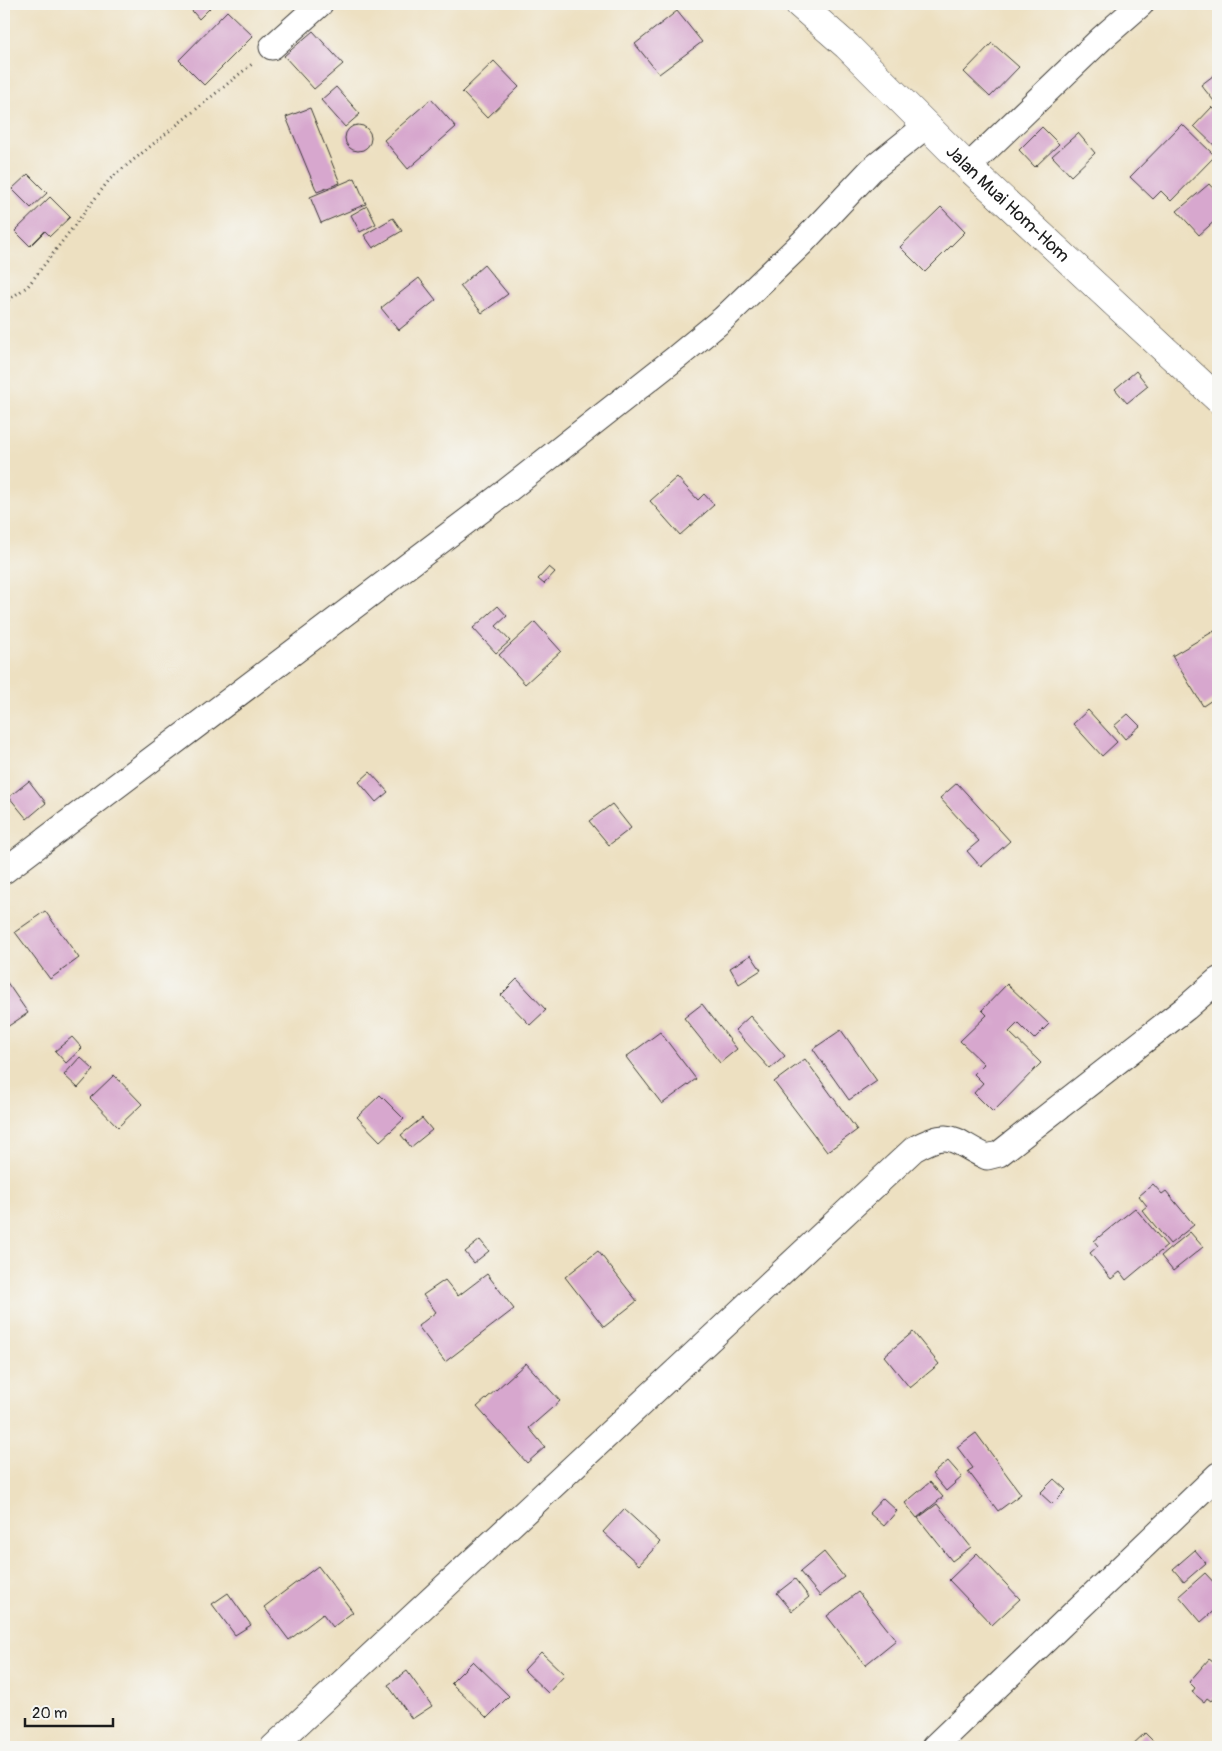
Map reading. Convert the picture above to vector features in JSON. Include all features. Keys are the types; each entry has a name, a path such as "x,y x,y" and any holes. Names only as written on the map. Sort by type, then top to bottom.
{"street":[{"path":"272,48 320,4"},
{"name":"Jalan Muai Hom-Hom","path":"799,4 847,46 968,168 1218,399"},
{"path":"968,168 1101,39 1141,4"},
{"path":"4,871 504,493 685,351 723,319 802,243 872,170 926,126"},
{"path":"273,1747 914,1150 935,1139 951,1138 987,1157 999,1154 1186,1008 1218,980"},
{"path":"934,1747 1218,1475"}],"path":[{"path":"4,303 28,286 110,178 272,48"}],"building":[{"path":"191,4 206,4 210,8 199,19 188,6"},
{"path":"227,11 253,36 204,85 179,60"},
{"path":"677,11 702,42 659,74 635,44"},
{"path":"313,31 343,64 314,89 284,56"},
{"path":"992,43 1019,67 990,97 964,72"},
{"path":"494,61 519,87 487,118 462,92"},
{"path":"1218,72 1218,106 1201,85"},
{"path":"336,87 360,114 345,127 321,100"},
{"path":"431,99 456,127 408,169 384,140"},
{"path":"1212,107 1218,113 1218,149 1194,126"},
{"path":"310,108 340,183 317,192 286,117"},
{"path":"1182,124 1215,156 1171,201 1161,191 1153,199 1130,177"},
{"path":"358,125 367,129 371,138 367,147 358,151 349,147 345,138 349,129"},
{"path":"1042,127 1059,144 1035,167 1019,150"},
{"path":"1078,133 1095,153 1071,176 1052,156"},
{"path":"28,174 47,193 31,208 12,189"},
{"path":"355,178 366,204 321,223 310,197"},
{"path":"1209,184 1218,194 1218,218 1199,235 1177,211"},
{"path":"50,197 70,217 50,236 45,231 30,246 15,231"},
{"path":"367,206 376,224 360,232 351,215"},
{"path":"941,207 965,232 925,272 900,247"},
{"path":"393,218 402,231 373,248 364,235"},
{"path":"484,265 508,294 482,313 460,286"},
{"path":"419,278 436,300 399,330 381,308"},
{"path":"1136,371 1148,386 1127,403 1115,389"},
{"path":"677,477 698,500 704,494 714,505 680,535 650,501"},
{"path":"549,567 555,572 544,584 538,579"},
{"path":"498,606 507,616 496,626 510,641 496,653 473,628"},
{"path":"535,622 561,651 525,684 499,655"},
{"path":"1214,631 1218,639 1218,696 1203,706 1172,656"},
{"path":"1088,710 1117,742 1102,756 1073,724"},
{"path":"1128,714 1140,726 1125,739 1114,726"},
{"path":"370,772 388,792 376,802 359,782"},
{"path":"29,781 46,803 27,819 9,797"},
{"path":"957,783 1010,841 981,867 967,851 979,841 940,798"},
{"path":"612,804 631,828 609,845 589,821"},
{"path":"45,911 79,958 50,979 15,932"},
{"path":"751,955 761,970 739,984 730,968"},
{"path":"4,978 28,1013 4,1029"},
{"path":"517,979 546,1010 530,1025 501,995"},
{"path":"1007,984 1049,1024 1034,1039 1018,1023 1009,1032 1041,1063 993,1112 974,1093 983,1083 974,1074 984,1064 960,1041 987,1015 982,1010"},
{"path":"702,1004 737,1049 720,1063 684,1018"},
{"path":"750,1016 785,1056 770,1069 735,1030"},
{"path":"841,1030 877,1081 849,1100 813,1049"},
{"path":"660,1032 696,1079 662,1104 626,1057"},
{"path":"72,1037 82,1048 66,1063 55,1051"},
{"path":"80,1057 94,1070 78,1088 64,1075"},
{"path":"805,1059 857,1130 827,1152 774,1082"},
{"path":"114,1075 142,1104 118,1127 90,1098"},
{"path":"380,1095 404,1119 380,1141 357,1117"},
{"path":"422,1118 432,1130 411,1147 401,1135"},
{"path":"1153,1184 1162,1194 1166,1191 1194,1225 1170,1244 1142,1210 1147,1206 1139,1196"},
{"path":"1135,1208 1167,1246 1126,1280 1120,1272 1111,1279 1090,1253 1098,1246 1094,1241"},
{"path":"1190,1232 1203,1247 1173,1271 1161,1256"},
{"path":"480,1240 489,1251 474,1263 465,1252"},
{"path":"598,1251 637,1301 604,1327 565,1277"},
{"path":"487,1274 514,1309 445,1362 418,1326 436,1312 423,1295 445,1280 458,1296"},
{"path":"913,1332 939,1364 910,1388 884,1356"},
{"path":"526,1363 560,1401 529,1428 545,1447 527,1463 477,1407"},
{"path":"976,1433 1021,1494 998,1511 968,1471 973,1468 957,1447"},
{"path":"948,1461 962,1477 946,1491 932,1474"},
{"path":"1054,1479 1066,1490 1052,1504 1040,1493"},
{"path":"930,1482 943,1497 917,1518 905,1503"},
{"path":"883,1498 897,1511 884,1526 869,1513"},
{"path":"937,1504 971,1547 952,1561 918,1518"},
{"path":"624,1509 660,1542 639,1565 603,1532"},
{"path":"1195,1550 1206,1563 1184,1582 1173,1569"},
{"path":"824,1552 844,1577 820,1596 800,1572"},
{"path":"977,1553 1020,1599 992,1625 949,1580"},
{"path":"318,1566 353,1612 333,1627 323,1614 289,1640 264,1607"},
{"path":"1205,1573 1218,1587 1218,1607 1201,1622 1179,1596"},
{"path":"795,1579 809,1597 792,1611 777,1593"},
{"path":"858,1592 896,1640 865,1665 827,1616"},
{"path":"228,1593 251,1625 235,1635 212,1604"},
{"path":"541,1652 565,1675 548,1693 524,1670"},
{"path":"1209,1659 1218,1666 1218,1693 1211,1701 1207,1698 1204,1702 1192,1692 1195,1688 1189,1682"},
{"path":"473,1661 509,1696 487,1718 451,1683"},
{"path":"407,1671 432,1706 412,1719 388,1685"},
{"path":"1145,1733 1159,1747 1130,1747"}]}
